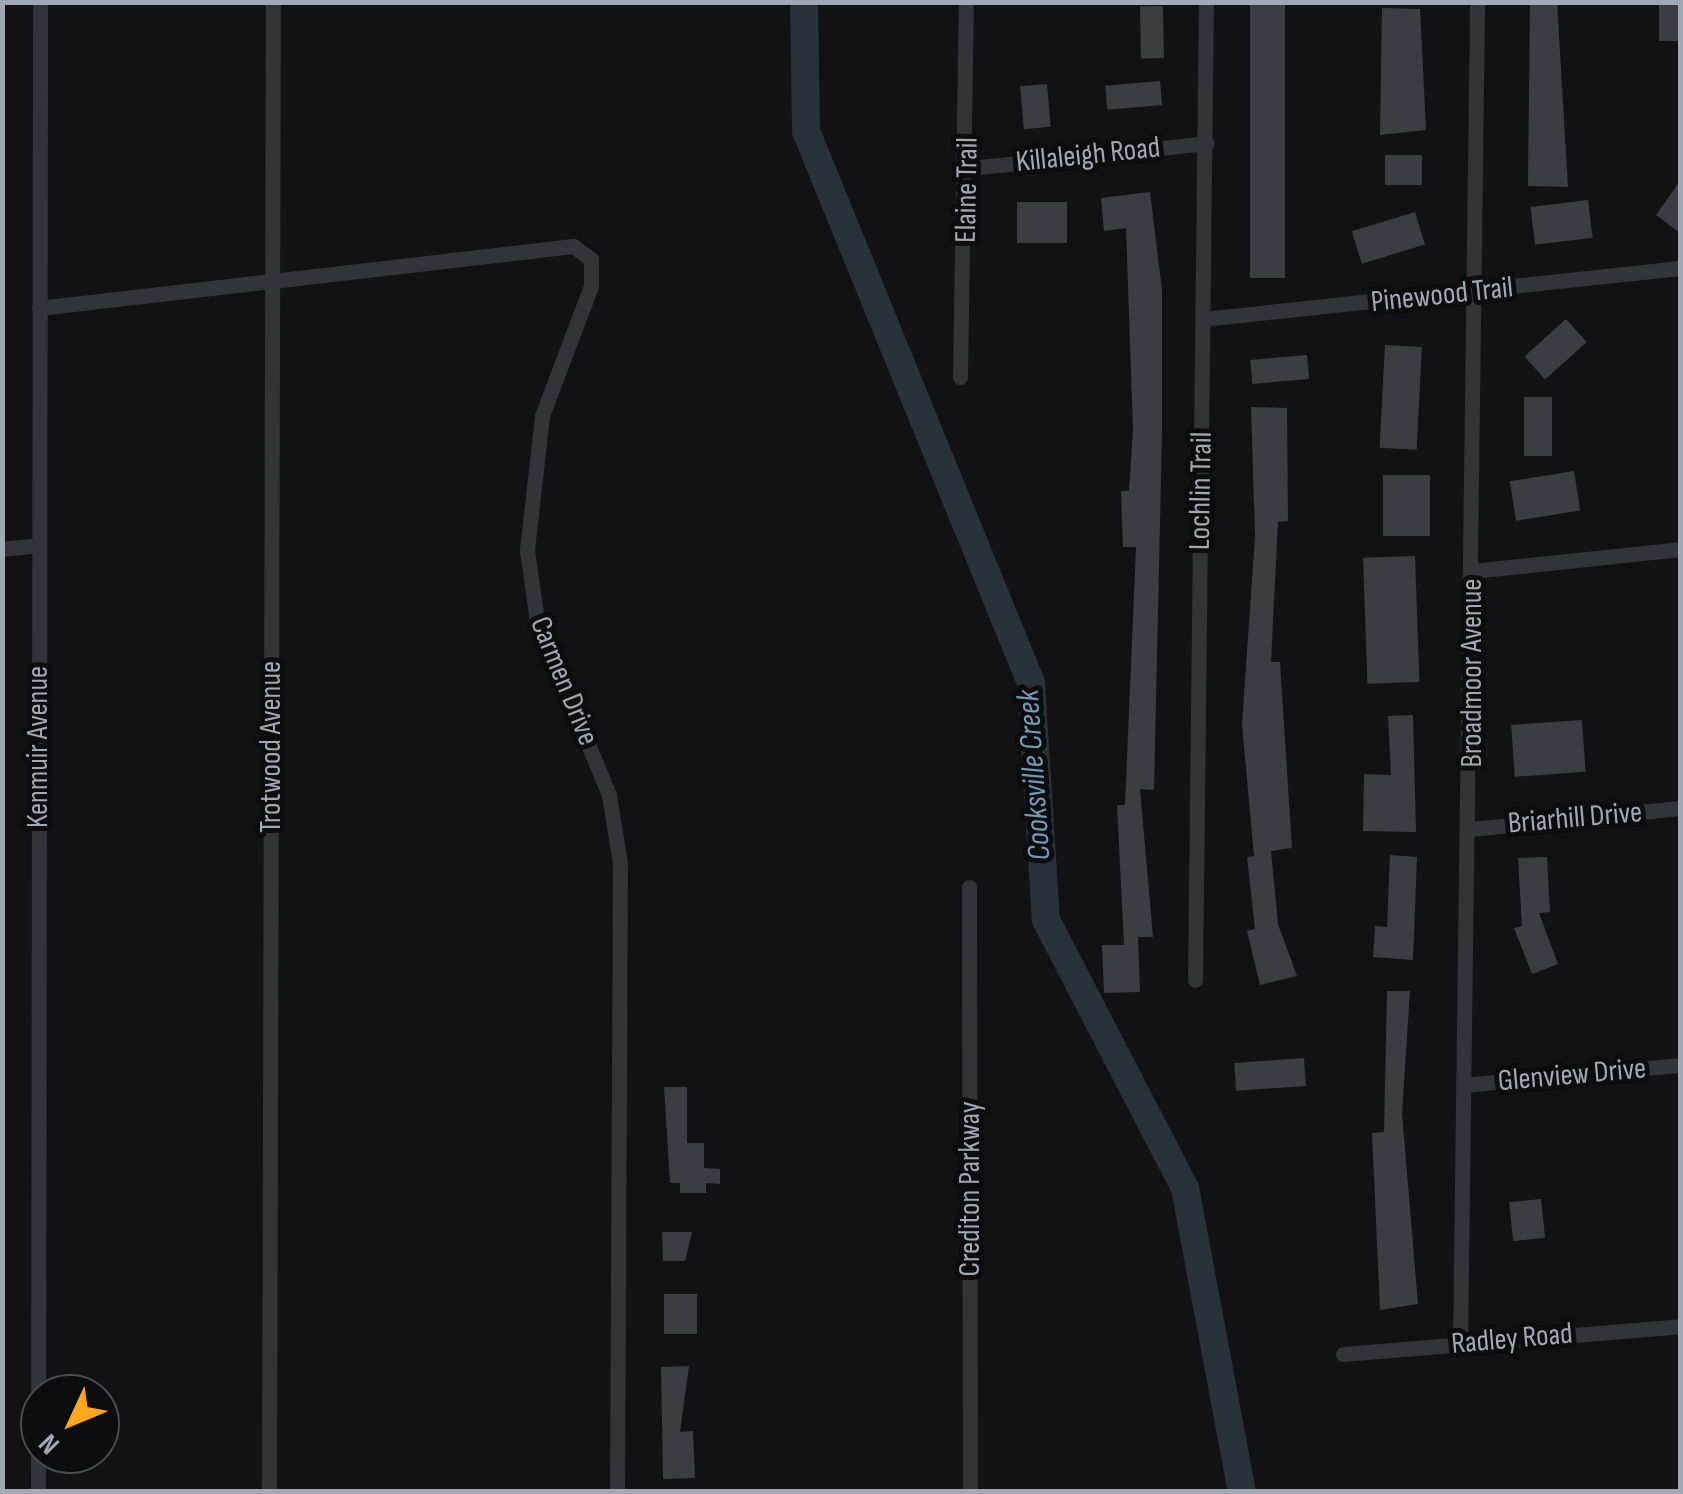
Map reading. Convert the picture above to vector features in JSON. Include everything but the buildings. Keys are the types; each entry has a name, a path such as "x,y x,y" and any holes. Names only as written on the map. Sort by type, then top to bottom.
{"street":[{"name":"Kenmuir Avenue","path":"38,1492 40,2"},
{"name":"Trotwood Avenue","path":"269,1492 273,2"},
{"name":"Elaine Trail","path":"960,377 970,168 966,2"},
{"name":"Lochlin Trail","path":"1195,980 1206,2"},
{"name":"Broadmoor Avenue","path":"1460,1344 1470,829 1477,2"},
{"name":"Killaleigh Road","path":"970,168 1207,143"},
{"name":"Carmen Drive","path":"39,308 272,284 573,246 591,259 590,286 542,416 527,550 537,621 609,795 620,863 617,1492"},
{"name":"Pinewood Trail","path":"1202,319 1680,268"},
{"path":"2,549 38,545"},
{"path":"1472,571 1680,549"},
{"name":"Briarhill Drive","path":"1470,829 1680,808"},
{"name":"Crediton Parkway","path":"970,887 970,1492"},
{"name":"Glenview Drive","path":"1464,1085 1680,1066"},
{"name":"Radley Road","path":"1342,1354 1680,1326"}],"waterway":[{"name":"Cooksville Creek","path":"804,2 806,131 1031,683 1046,920 1185,1188 1242,1492"}]}
